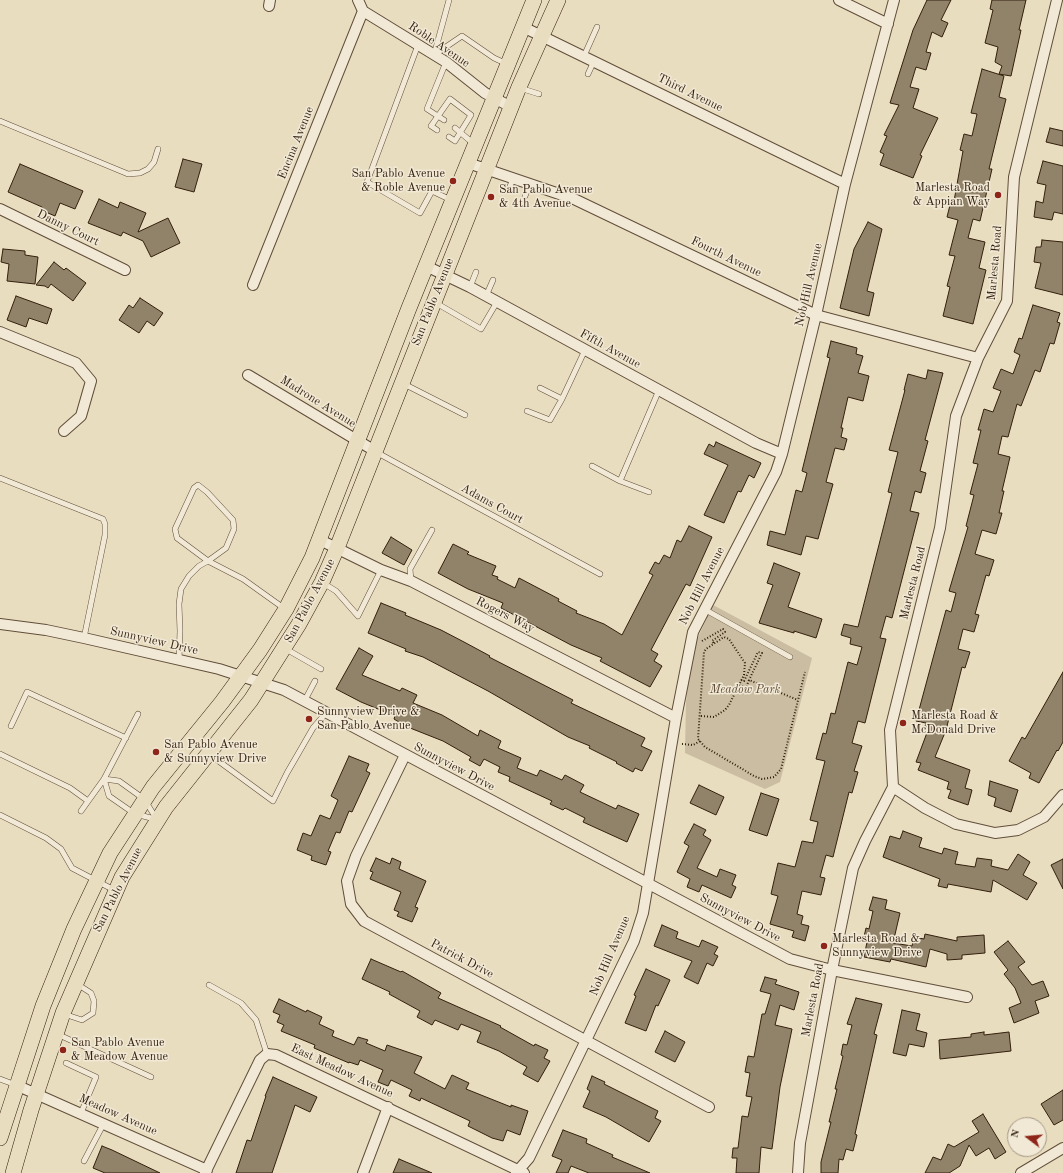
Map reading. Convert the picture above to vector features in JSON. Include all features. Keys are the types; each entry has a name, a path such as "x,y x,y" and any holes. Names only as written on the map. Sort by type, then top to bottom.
{"main road":[{"name":"San Pablo Avenue","path":"0,1138 16,1085 47,994 96,881 110,853 144,799 240,676 286,609 320,540 426,266 534,0"},
{"name":"San Pablo Avenue","path":"13,1173 36,1093 63,1013 115,890 157,819 251,700 284,648 322,582 337,548 401,382 511,107 558,0"}],"street":[{"path":"358,0 363,11"},
{"path":"839,0 888,24"},
{"name":"Nob Hill Avenue","path":"519,1172 529,1158 587,1041 634,941 643,913 671,743 691,638 704,609 776,472 782,454 816,315 845,184 894,0"},
{"name":"Marlesta Road","path":"798,1173 800,1143 832,970 854,868 865,841 893,786 890,730 940,528 956,416 978,358 1007,301 1014,177 1057,0"},
{"name":"Roble Avenue","path":"363,11 446,62 481,91 511,107"},
{"name":"Encina Avenue","path":"253,285 363,11"},
{"name":"Third Avenue","path":"523,27 845,184"},
{"name":"Fourth Avenue","path":"468,164 558,192 592,206 816,315 978,358"},
{"name":"Danny Court","path":"0,209 125,270"},
{"name":"Fifth Avenue","path":"426,266 470,287 756,443 782,454"},
{"path":"0,332 76,363 91,381 81,416 64,431"},
{"name":"Madrone Avenue","path":"248,375 375,451"},
{"name":"Rogers Way","path":"320,540 381,570 411,581 676,718"},
{"name":"Sunnyview Drive","path":"0,624 46,630 179,660 262,682 284,690 790,959 832,970 967,997"},
{"name":"Patrick Drive","path":"405,755 356,856 347,881 351,904 364,921 709,1107"},
{"path":"893,786 924,808 956,824 995,833 1018,830 1044,817 1063,795"},
{"path":"206,1172 260,1060 267,1054"},
{"name":"East Meadow Avenue","path":"267,1054 276,1055 388,1107 519,1172"},
{"name":"Meadow Avenue","path":"16,1085 104,1123 206,1172"},
{"path":"363,1173 388,1107"},
{"path":"1021,1173 1063,1148"}],"lane":[{"path":"434,55 449,0"},
{"path":"584,56 597,27"},
{"path":"434,55 462,36 494,58 508,65"},
{"path":"418,45 367,182 420,213 432,191 453,201"},
{"path":"588,74 594,61"},
{"path":"444,120 428,109 446,62"},
{"path":"519,88 539,94"},
{"path":"437,130 431,126 450,99 471,115 455,141 449,137"},
{"path":"0,121 128,174 140,173 148,169 154,162 158,149"},
{"path":"455,128 475,145"},
{"path":"508,191 513,179"},
{"path":"525,196 530,184"},
{"path":"470,287 476,272"},
{"path":"486,296 493,280"},
{"path":"433,301 481,329 497,302"},
{"path":"527,411 550,420 562,399 585,350"},
{"path":"401,382 464,415"},
{"path":"540,388 562,399"},
{"path":"620,480 659,390"},
{"name":"Adams Court","path":"375,451 600,574"},
{"path":"592,466 649,492"},
{"path":"0,478 103,519 105,524 105,535 84,638"},
{"path":"179,660 179,604 181,589 189,576 208,561 226,548 234,529 233,520 207,492 198,486 194,488 175,529 177,538 208,561 243,578 286,609"},
{"path":"411,581 410,569 432,530"},
{"path":"322,582 336,591 358,616 381,570"},
{"path":"704,609 790,657"},
{"path":"284,648 321,669"},
{"path":"305,700 315,680"},
{"path":"11,726 27,692 126,738"},
{"path":"208,753 273,801 313,728 326,713"},
{"path":"81,811 104,779 138,714"},
{"path":"0,754 70,788 88,801"},
{"path":"104,779 119,781 144,799 157,819"},
{"path":"104,779 109,796 134,814 157,819"},
{"path":"0,815 46,838 61,849 72,868 115,890"},
{"path":"63,1013 82,1020 93,1013 94,1001 91,993 75,983"},
{"path":"209,985 241,1003 256,1020 267,1054"},
{"path":"56,1034 152,1077"},
{"path":"66,1063 96,1077 80,1113"},
{"path":"0,1079 16,1085"},
{"path":"84,1162 104,1123"}],"path":[{"path":"691,638 704,641 723,629 725,632 712,641 714,644"},
{"path":"701,716 714,717 725,710 739,685 745,668 745,663 729,639 724,637 706,649 703,656 699,733 700,742 705,747 754,776 762,779 774,777 781,769 805,672"},
{"path":"739,685 746,688 762,653 758,652 744,681 741,680"},
{"path":"749,680 798,700"},
{"path":"671,743 693,745 700,742"}],"green space":[{"name":"Meadow Park","path":"713,605 812,658 780,782 765,789 685,753 686,702 691,659 695,644"}],"building":[{"path":"927,0 951,0 941,20 948,23 942,37 932,32 926,52 931,53 926,70 916,67 910,87 919,89 913,108 938,118 920,155 922,156 913,178 880,165 884,154 880,152 887,136 884,135 899,105 890,103 913,30"},
{"path":"992,0 1026,0 1011,76 999,74 1002,66 995,62 998,47 985,43 993,10 990,9"},
{"path":"982,69 1004,76 999,97 1006,99 989,169 992,169 980,221 973,219 968,238 985,242 979,268 986,270 973,324 943,316 950,287 947,286 955,256 949,255 958,220 947,217 951,201 954,201 963,151 960,150 964,134 972,136 977,114 971,113"},
{"path":"1050,128 1063,131 1063,146 1046,142"},
{"path":"183,159 202,164 194,192 175,187"},
{"path":"1043,161 1063,166 1063,214 1054,212 1052,220 1034,217 1036,201 1043,203 1046,185 1037,183"},
{"path":"20,164 83,191 75,209 60,203 55,216 41,210 42,207 8,192"},
{"path":"99,199 118,208 120,202 146,213 138,232 168,218 180,243 151,257 143,241 123,232 121,236 88,223"},
{"path":"868,222 882,229 867,291 874,293 869,316 840,308 854,249"},
{"path":"1042,240 1063,242 1063,295 1035,288 1041,263 1034,262 1036,247 1041,247"},
{"path":"3,249 25,251 25,255 38,257 35,284 7,281 9,264 1,262"},
{"path":"54,262 64,270 66,268 86,283 73,301 51,284 48,288 45,286 36,285"},
{"path":"16,296 52,309 47,324 29,318 26,327 7,320"},
{"path":"140,298 163,313 154,326 147,321 139,333 119,320 129,305 133,308"},
{"path":"1033,305 1060,313 1057,322 1060,323 1054,344 1050,343 1040,372 1035,370 1021,406 1017,404 1008,437 1002,436 998,454 1010,457 1002,491 1004,491 999,513 1002,513 996,534 982,530 975,554 994,560 989,576 986,575 975,614 979,615 974,632 963,629 958,649 970,652 965,668 962,667 946,730 935,757 970,770 965,788 972,790 968,805 948,798 951,790 947,789 949,782 918,770 921,763 916,762 928,730 924,729 926,723 916,721 946,610 951,612 956,593 949,591 968,527 966,526 974,495 970,494 978,464 973,463 981,430 978,430 984,409 993,412 1001,391 993,388 1001,369 1013,374 1020,355 1014,352 1019,338 1022,339"},
{"path":"831,341 857,348 856,354 863,356 858,373 869,376 863,401 848,397 841,428 843,428 841,437 847,439 844,450 835,448 826,482 833,484 818,539 806,536 801,555 767,545 770,531 785,535 796,490 802,492 807,473 802,471 830,358 827,357"},
{"path":"928,370 943,373 925,440 928,441 920,471 926,473 921,493 915,491 910,511 919,513 892,618 886,616 880,638 886,639 865,723 858,721 852,743 862,746 854,771 858,772 852,793 849,792 833,857 826,855 820,877 825,878 821,895 802,891 797,914 803,916 801,924 809,926 805,941 792,937 794,931 770,924 778,896 771,894 778,863 795,867 802,841 813,843 818,822 810,820 825,761 816,759 823,733 826,734 831,713 835,714 848,662 857,665 862,647 850,644 851,638 841,635 844,624 858,627 892,493 888,492 898,452 889,450 908,374 926,379"},
{"path":"716,442 761,463 754,478 749,475 741,492 738,491 724,523 704,515 728,465 704,454 709,444 714,447"},
{"path":"689,526 712,537 690,586 686,584 651,650 658,654 654,661 662,666 650,687 600,661 602,658 571,645 501,608 503,603 468,589 438,573 453,544 469,552 467,554 496,566 492,575 498,577 497,579 515,588 519,578 559,599 558,601 577,611 576,613 604,624 622,635 653,575 649,573 655,562 659,564 664,555 670,558 677,540 681,542"},
{"path":"391,537 412,550 404,565 382,553"},
{"path":"774,563 800,573 788,607 822,619 816,638 759,623 773,585 767,583"},
{"path":"381,603 441,630 490,656 489,657 573,700 571,703 645,738 641,746 652,751 642,771 635,768 633,772 589,748 590,746 568,737 488,691 423,657 405,651 406,649 368,633"},
{"path":"359,648 373,656 362,675 400,691 402,688 417,695 413,703 442,715 478,736 480,730 501,741 498,748 521,758 517,768 537,776 540,770 562,780 565,775 584,785 580,792 616,809 618,805 639,814 627,842 583,822 585,818 565,808 563,810 550,804 552,801 509,781 510,777 498,772 500,767 484,759 480,766 469,760 471,757 443,741 405,726 394,719 395,716 361,702 336,689"},
{"path":"1063,672 1063,742 1039,783 1029,778 1031,773 1009,761 1022,737 1025,739"},
{"path":"349,756 369,764 366,771 370,773 352,812 349,811 340,833 336,832 328,851 331,852 326,865 311,860 312,856 297,850 303,833 311,836 320,815 330,819 338,800 331,796"},
{"path":"990,781 1018,790 1011,812 994,806 996,798 988,795"},
{"path":"699,785 724,797 716,815 690,803"},
{"path":"761,793 779,799 767,836 749,830"},
{"path":"694,824 706,830 703,835 711,840 697,868 717,877 720,869 736,875 732,885 736,887 731,898 702,885 699,892 687,887 690,879 677,872 689,846 684,843"},
{"path":"903,831 922,838 919,847 942,854 944,848 958,852 955,864 975,867 977,858 992,860 991,866 1008,870 1018,854 1030,862 1023,875 1037,883 1027,900 993,880 991,892 948,884 947,888 938,886 940,879 883,857 890,836 900,839"},
{"path":"376,858 390,864 392,858 401,862 399,869 426,881 415,907 418,908 412,922 397,916 399,912 394,910 401,892 370,879 373,872 370,871"},
{"path":"1063,859 1063,889 1051,865"},
{"path":"873,897 887,900 885,909 900,913 893,943 912,946 914,937 924,939 925,934 957,941 957,937 984,935 985,953 962,955 962,959 947,960 947,954 930,949 926,967 891,959 890,962 864,957 867,942 863,941 866,928 869,929 873,911 869,910"},
{"path":"662,925 678,932 676,938 699,947 702,940 718,947 714,954 718,956 713,966 707,963 698,984 684,977 692,961 654,946"},
{"path":"1008,941 1025,962 1018,967 1032,985 1043,981 1049,996 1035,1001 1039,1013 1014,1023 1009,1008 1021,1003 1015,988 1004,974 1008,970 994,952"},
{"path":"371,959 401,972 402,971 441,993 438,998 501,1026 500,1027 534,1046 535,1044 548,1050 544,1058 550,1061 538,1082 523,1074 527,1067 499,1051 477,1042 481,1032 461,1024 458,1030 435,1020 432,1025 417,1017 420,1011 389,994 390,992 362,979"},
{"path":"646,969 670,980 658,1006 656,1005 646,1031 625,1023 636,996 634,995"},
{"path":"765,977 777,980 775,984 799,992 794,1010 780,1005 775,1025 792,1029 780,1087 772,1149 761,1147 759,1173 736,1173 737,1158 732,1158 733,1148 738,1148 742,1116 748,1117 752,1097 746,1096 750,1073 745,1072 748,1056 754,1057 762,1014 765,1014 771,994 760,991"},
{"path":"856,998 882,1004 874,1034 877,1035 855,1134 857,1135 853,1151 846,1149 843,1160 839,1159 838,1173 821,1173 821,1162 831,1122 829,1122 843,1056 841,1055 843,1044 847,1045 852,1025 847,1024"},
{"path":"279,999 306,1012 307,1010 322,1017 319,1024 334,1031 332,1036 354,1045 358,1037 368,1040 366,1043 385,1051 387,1045 422,1057 414,1073 445,1089 452,1075 469,1083 466,1089 511,1107 511,1105 528,1111 520,1135 507,1130 503,1141 492,1138 468,1126 470,1121 421,1098 420,1101 409,1096 412,1090 391,1080 388,1086 378,1082 383,1070 360,1060 358,1065 349,1063 314,1048 315,1045 281,1031 284,1025 277,1022 280,1015 273,1012"},
{"path":"902,1010 920,1014 916,1030 927,1033 924,1047 909,1044 906,1056 893,1053"},
{"path":"665,1031 685,1042 675,1062 655,1052"},
{"path":"984,1032 984,1035 1009,1032 1011,1051 940,1059 939,1040 971,1037 971,1034"},
{"path":"592,1076 605,1082 604,1084 658,1111 655,1118 661,1121 649,1142 606,1117 583,1107 590,1091 587,1089"},
{"path":"273,1077 317,1097 310,1112 295,1105 272,1173 236,1173 247,1140 251,1141 265,1096"},
{"path":"1063,1090 1063,1120 1054,1125 1041,1104"},
{"path":"983,1114 1006,1152 995,1159 989,1148 976,1156 969,1145 960,1166 949,1173 925,1173 933,1157 941,1160 948,1144 954,1147 979,1132 972,1121"},
{"path":"563,1130 587,1139 586,1143 613,1155 612,1157 650,1173 589,1173 571,1166 568,1173 556,1173 562,1160 552,1156"},
{"path":"102,1146 160,1173 105,1173 93,1168"},
{"path":"399,1159 432,1173 393,1173"}],"place":[{"name":"San Pablo Avenue & Roble Avenue","path":"453,181"},
{"name":"Marlesta Road & Appian Way","path":"998,195"},
{"name":"San Pablo Avenue & 4th Avenue","path":"491,197"},
{"name":"Sunnyview Drive & San Pablo Avenue","path":"309,719"},
{"name":"Marlesta Road & McDonald Drive","path":"903,723"},
{"name":"San Pablo Avenue & Sunnyview Drive","path":"156,752"},
{"name":"Marlesta Road & Sunnyview Drive","path":"824,946"},
{"name":"San Pablo Avenue & Meadow Avenue","path":"63,1050"}]}
